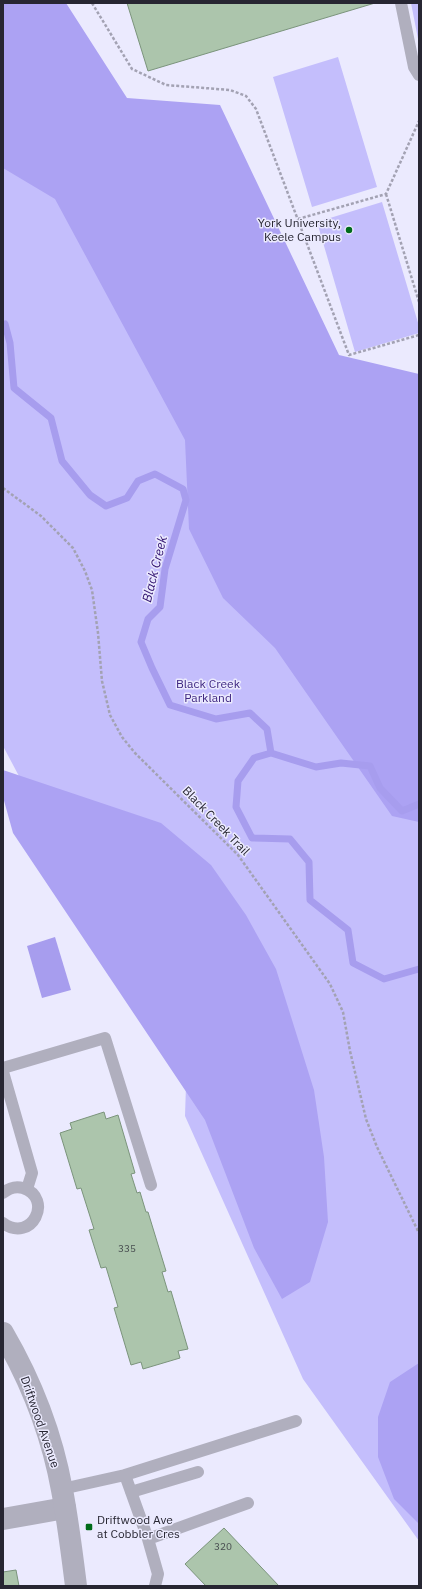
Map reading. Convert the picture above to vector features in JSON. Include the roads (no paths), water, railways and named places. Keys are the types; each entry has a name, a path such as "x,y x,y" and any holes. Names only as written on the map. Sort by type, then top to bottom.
{"street":[{"name":"Driftwood Avenue","path":"3,1333 30,1388 47,1433 64,1498 76,1586"},
{"path":"3,1519 64,1498"}],"lane":[{"path":"401,3 414,67 419,76"},
{"path":"3,1068 105,1038 150,1185"},
{"path":"3,1072 32,1173 27,1189"},
{"path":"3,1193 13,1187 27,1189 36,1198 38,1204 38,1211 33,1222 22,1228 16,1229 3,1224"},
{"path":"64,1498 125,1475 296,1421"},
{"path":"131,1492 198,1472"},
{"path":"125,1475 148,1539 158,1574 155,1586"},
{"path":"148,1539 248,1503"}],"waterway":[{"name":"Black Creek","path":"3,325 5,324 10,343 14,388 51,418 62,461 90,495 106,506 127,498 138,481 155,474 183,489 186,500 165,569 160,607 148,619 141,642 170,705 216,719 250,713 267,729 271,753"},
{"name":"Black Creek","path":"271,753 254,758 238,781 236,807 252,838 290,839 309,862 310,900 348,930 353,963 384,979 419,969"},
{"path":"271,753 316,767 341,763 370,766 380,788 402,811 419,804"}],"place":[{"name":"York University, Keele Campus","path":"349,230"},
{"name":"Driftwood Ave at Cobbler Cres","path":"89,1527"}],"park label":[{"name":"Black Creek Parkland","path":"208,691"}]}
